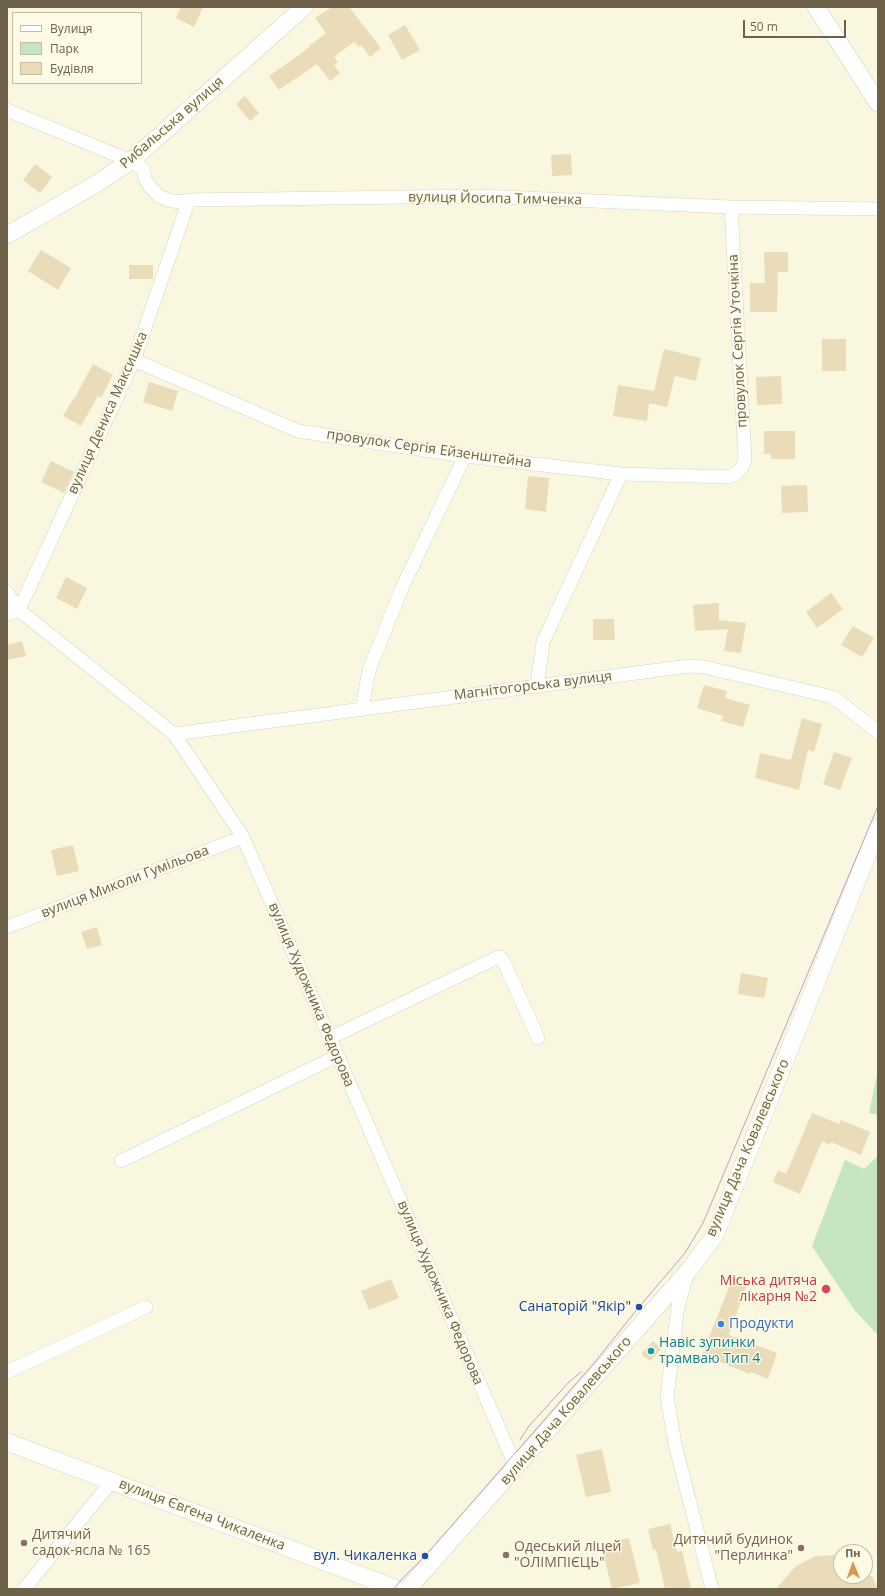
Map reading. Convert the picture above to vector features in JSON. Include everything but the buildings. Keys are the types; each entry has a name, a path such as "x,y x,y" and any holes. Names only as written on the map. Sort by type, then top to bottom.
{"street":[{"name":"Рибальська вулиця","path":"7,235 96,184 131,161 304,7"},
{"path":"816,7 878,103"},
{"path":"7,110 131,161"},
{"name":"вулиця Йосипа Тимченка","path":"131,161 143,169 146,179 158,196 179,202 189,200 479,196 731,207 878,209"},
{"name":"вулиця Дениса Максишка","path":"13,612 134,360 189,200"},
{"name":"провулок Сергія Уточкіна","path":"731,207 745,460 737,473"},
{"name":"провулок Сергія Ейзенштейна","path":"134,360 298,431 465,456 621,474 730,477 737,473"},
{"path":"362,709 369,670 401,590 465,456"},
{"path":"538,686 543,642 621,474"},
{"name":"вулиця Художника Федорова","path":"7,592 13,612 174,734 243,837 508,1449 515,1469"},
{"name":"Магнітогорська вулиця","path":"174,734 689,666 704,667 833,697 878,732"},
{"name":"вулиця Дача Ковалевського","path":"408,1589 689,1270 715,1235 878,828"},
{"name":"вулиця Миколи Гумільова","path":"7,927 243,837"},
{"path":"330,1038 500,957 503,960 538,1038"},
{"path":"121,1161 337,1056"},
{"path":"689,1270 678,1306 667,1397 675,1444 712,1589"},
{"path":"7,1372 146,1307"},
{"name":"вулиця Євгена Чикаленка","path":"7,1442 397,1589"},
{"path":"24,1589 112,1481"}],"green space":[{"path":"878,1070 878,1115 869,1113"},
{"path":"878,1156 878,1335 855,1311 812,1246 845,1160 864,1169"}],"tram line":[{"path":"394,1589 425,1556 594,1363 685,1253 703,1223 878,806"},
{"path":"520,1440 529,1426 569,1382 581,1372"}],"place":[{"name":"Міська дитяча лікарня №2","path":"826,1289"},
{"name":"Санаторій \"Якір\"","path":"639,1307"},
{"name":"Продукти","path":"721,1324"},
{"name":"Навіс зупинки трамваю Тип 4","path":"651,1351"},
{"name":"Дитячий садок-ясла № 165","path":"24,1543"},
{"name":"Дитячий будинок \"Перлинка\"","path":"801,1548"},
{"name":"Одеський ліцей \"ОЛІМПІЄЦЬ\"","path":"506,1555"},
{"name":"вул. Чикаленка","path":"425,1556"}]}
